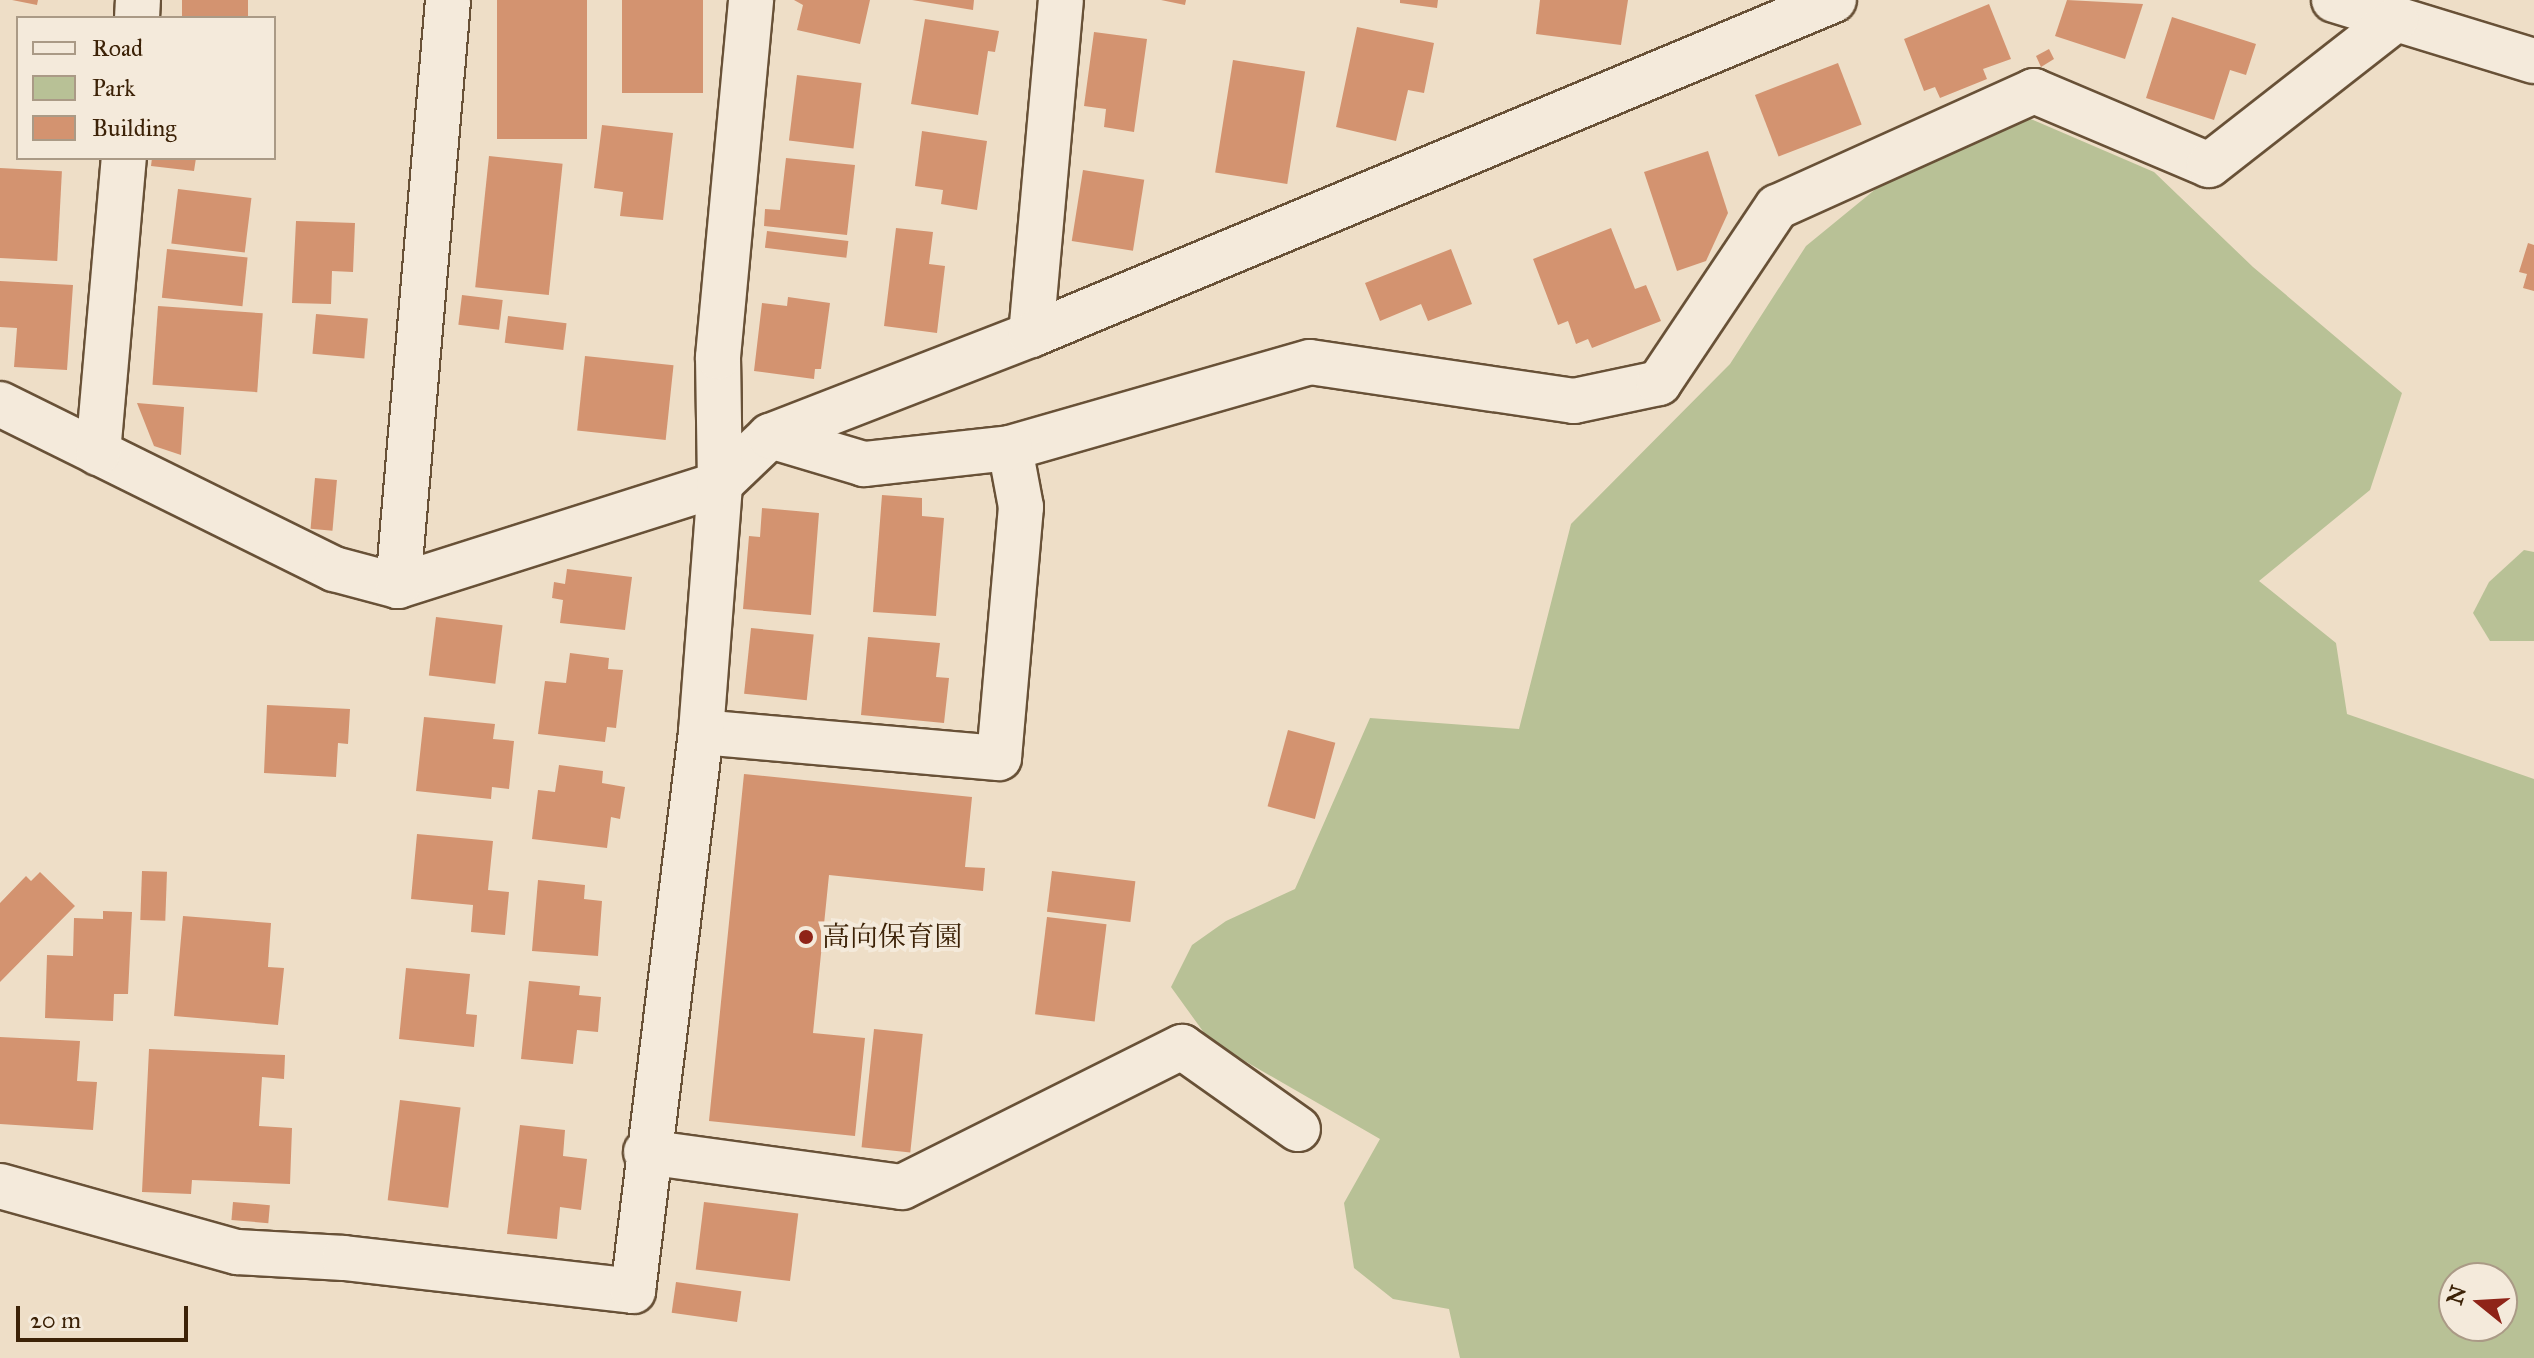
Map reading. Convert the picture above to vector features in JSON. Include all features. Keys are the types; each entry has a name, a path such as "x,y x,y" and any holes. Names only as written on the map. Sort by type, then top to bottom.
{"street":[{"path":"398,586 448,0"},
{"path":"0,1186 237,1252 344,1258 633,1291 646,1152 701,732 720,484 718,357 751,0"},
{"path":"1031,335 1061,0"},
{"path":"0,404 334,569 398,586 720,484 770,436 1031,335 1834,0"},
{"path":"2334,0 2534,61"},
{"path":"770,436 864,464 1010,448 1310,362 1574,401 1659,383 1777,207 2034,91 2209,165 2396,19"},
{"path":"98,453 124,160"},
{"path":"701,732 999,758 1021,507 1010,448"},
{"path":"646,1152 902,1187 1182,1047 1298,1129"}],"green space":[{"path":"2026,117 2154,172 2253,267 2402,393 2370,490 2259,581 2336,643 2347,714 2534,779 2534,1358 1460,1358 1449,1309 1393,1299 1354,1268 1344,1203 1380,1139 1210,1041 1171,987 1192,945 1226,921 1295,889 1370,718 1519,729 1571,524 1730,364 1806,246 1894,174"},
{"path":"2524,550 2534,552 2534,641 2490,641 2473,613 2489,582"}],"building":[{"path":"12,0 38,0 37,5"},
{"path":"182,0 248,0 248,16 182,16"},
{"path":"497,0 587,0 587,139 497,139"},
{"path":"622,0 703,0 703,93 622,93"},
{"path":"794,0 870,0 860,44 797,30 803,5"},
{"path":"912,0 974,0 973,10"},
{"path":"1161,0 1186,0 1185,5"},
{"path":"1400,0 1438,0 1437,8 1400,3"},
{"path":"1540,0 1628,0 1621,45 1536,34"},
{"path":"2067,0 2143,4 2125,59 2055,36"},
{"path":"1989,4 2011,59 1983,69 1987,79 1940,98 1935,87 1924,91 1904,39"},
{"path":"2172,17 2256,44 2246,75 2230,70 2214,120 2146,98"},
{"path":"925,19 999,31 995,52 988,51 978,115 911,104"},
{"path":"1357,27 1434,43 1424,93 1408,90 1396,141 1336,127"},
{"path":"1094,32 1147,39 1134,132 1104,127 1106,109 1084,106"},
{"path":"2049,49 2054,59 2041,67 2036,56"},
{"path":"1233,60 1305,71 1287,184 1215,173"},
{"path":"1838,63 1862,125 1779,157 1755,95"},
{"path":"797,75 862,83 853,148 789,141"},
{"path":"602,125 673,133 663,220 620,216 623,192 594,188"},
{"path":"922,131 987,141 977,210 941,204 943,190 915,186"},
{"path":"1708,151 1728,213 1706,261 1677,271 1644,172"},
{"path":"489,156 563,164 549,295 475,287"},
{"path":"786,158 855,165 847,235 764,226 765,209 780,210"},
{"path":"152,160 196,160 194,171 151,166"},
{"path":"0,168 62,171 57,261 0,258"},
{"path":"1083,170 1144,180 1133,251 1072,241"},
{"path":"178,189 251,198 245,253 171,244"},
{"path":"296,221 355,223 353,272 332,271 331,304 292,303"},
{"path":"896,228 933,232 929,264 945,266 937,333 884,326"},
{"path":"1611,228 1635,289 1646,285 1661,321 1592,348 1588,339 1576,344 1568,321 1558,325 1533,259"},
{"path":"767,231 848,241 846,258 765,248"},
{"path":"2528,243 2534,245 2534,291 2523,288 2527,274 2519,272"},
{"path":"167,249 248,257 242,306 162,298"},
{"path":"1451,249 1472,304 1428,321 1421,304 1380,321 1365,283"},
{"path":"0,281 73,285 67,370 14,367 17,328 0,327"},
{"path":"462,295 503,300 499,330 458,325"},
{"path":"788,297 830,303 821,369 815,369 814,379 754,371 762,303 787,306"},
{"path":"158,306 263,313 257,392 152,385"},
{"path":"316,314 368,319 364,358 313,354"},
{"path":"508,316 567,323 563,350 505,343"},
{"path":"585,356 674,365 666,440 577,431"},
{"path":"137,403 184,407 181,455 154,446"},
{"path":"315,478 337,480 332,531 311,529"},
{"path":"882,495 922,498 922,516 944,518 936,616 873,612"},
{"path":"762,508 819,513 811,615 743,609 749,536 760,537"},
{"path":"567,569 632,577 625,630 560,623 563,600 552,598 554,582 565,584"},
{"path":"436,617 503,625 495,684 429,676"},
{"path":"751,628 814,635 807,700 744,694"},
{"path":"868,637 940,643 936,677 949,678 944,723 861,715"},
{"path":"570,653 609,658 608,669 623,670 616,728 607,727 605,742 538,734 545,681 566,683"},
{"path":"267,705 350,709 348,744 338,743 336,777 264,773"},
{"path":"424,717 495,724 493,739 514,741 509,789 492,787 491,799 416,791"},
{"path":"1288,730 1335,743 1315,819 1268,806"},
{"path":"559,765 603,771 602,783 625,787 620,819 611,817 607,848 532,839 538,790 555,792"},
{"path":"744,774 972,797 965,867 985,868 983,891 829,875 813,1033 865,1038 855,1136 709,1121"},
{"path":"417,834 493,841 488,890 509,892 505,935 471,932 473,905 411,899"},
{"path":"142,871 167,872 165,921 140,920"},
{"path":"1052,871 1135,881 1130,922 1047,912"},
{"path":"40,872 75,906 0,982 0,903 26,876 31,881"},
{"path":"538,880 585,885 584,899 602,901 598,956 532,951"},
{"path":"103,911 132,912 128,994 114,994 113,1021 45,1018 47,955 73,956 74,918 103,919"},
{"path":"183,916 271,923 268,967 284,968 278,1025 174,1016"},
{"path":"1047,917 1107,924 1095,1022 1035,1014"},
{"path":"406,968 470,974 466,1014 477,1015 474,1047 399,1039"},
{"path":"529,981 580,986 579,995 601,997 598,1032 577,1030 573,1064 521,1059"},
{"path":"874,1029 923,1034 910,1152 862,1147"},
{"path":"0,1037 80,1041 77,1081 97,1082 93,1130 0,1124"},
{"path":"149,1049 285,1055 284,1079 262,1077 259,1126 292,1128 290,1184 192,1180 191,1194 142,1192"},
{"path":"400,1100 461,1107 448,1208 388,1200"},
{"path":"520,1125 565,1130 563,1156 587,1159 581,1210 560,1207 557,1239 507,1234"},
{"path":"233,1202 270,1205 268,1223 231,1220"},
{"path":"704,1202 798,1214 790,1281 696,1269"},
{"path":"676,1282 741,1291 737,1322 672,1313"}],"place":[{"name":"高向保育園","path":"806,937"}]}
